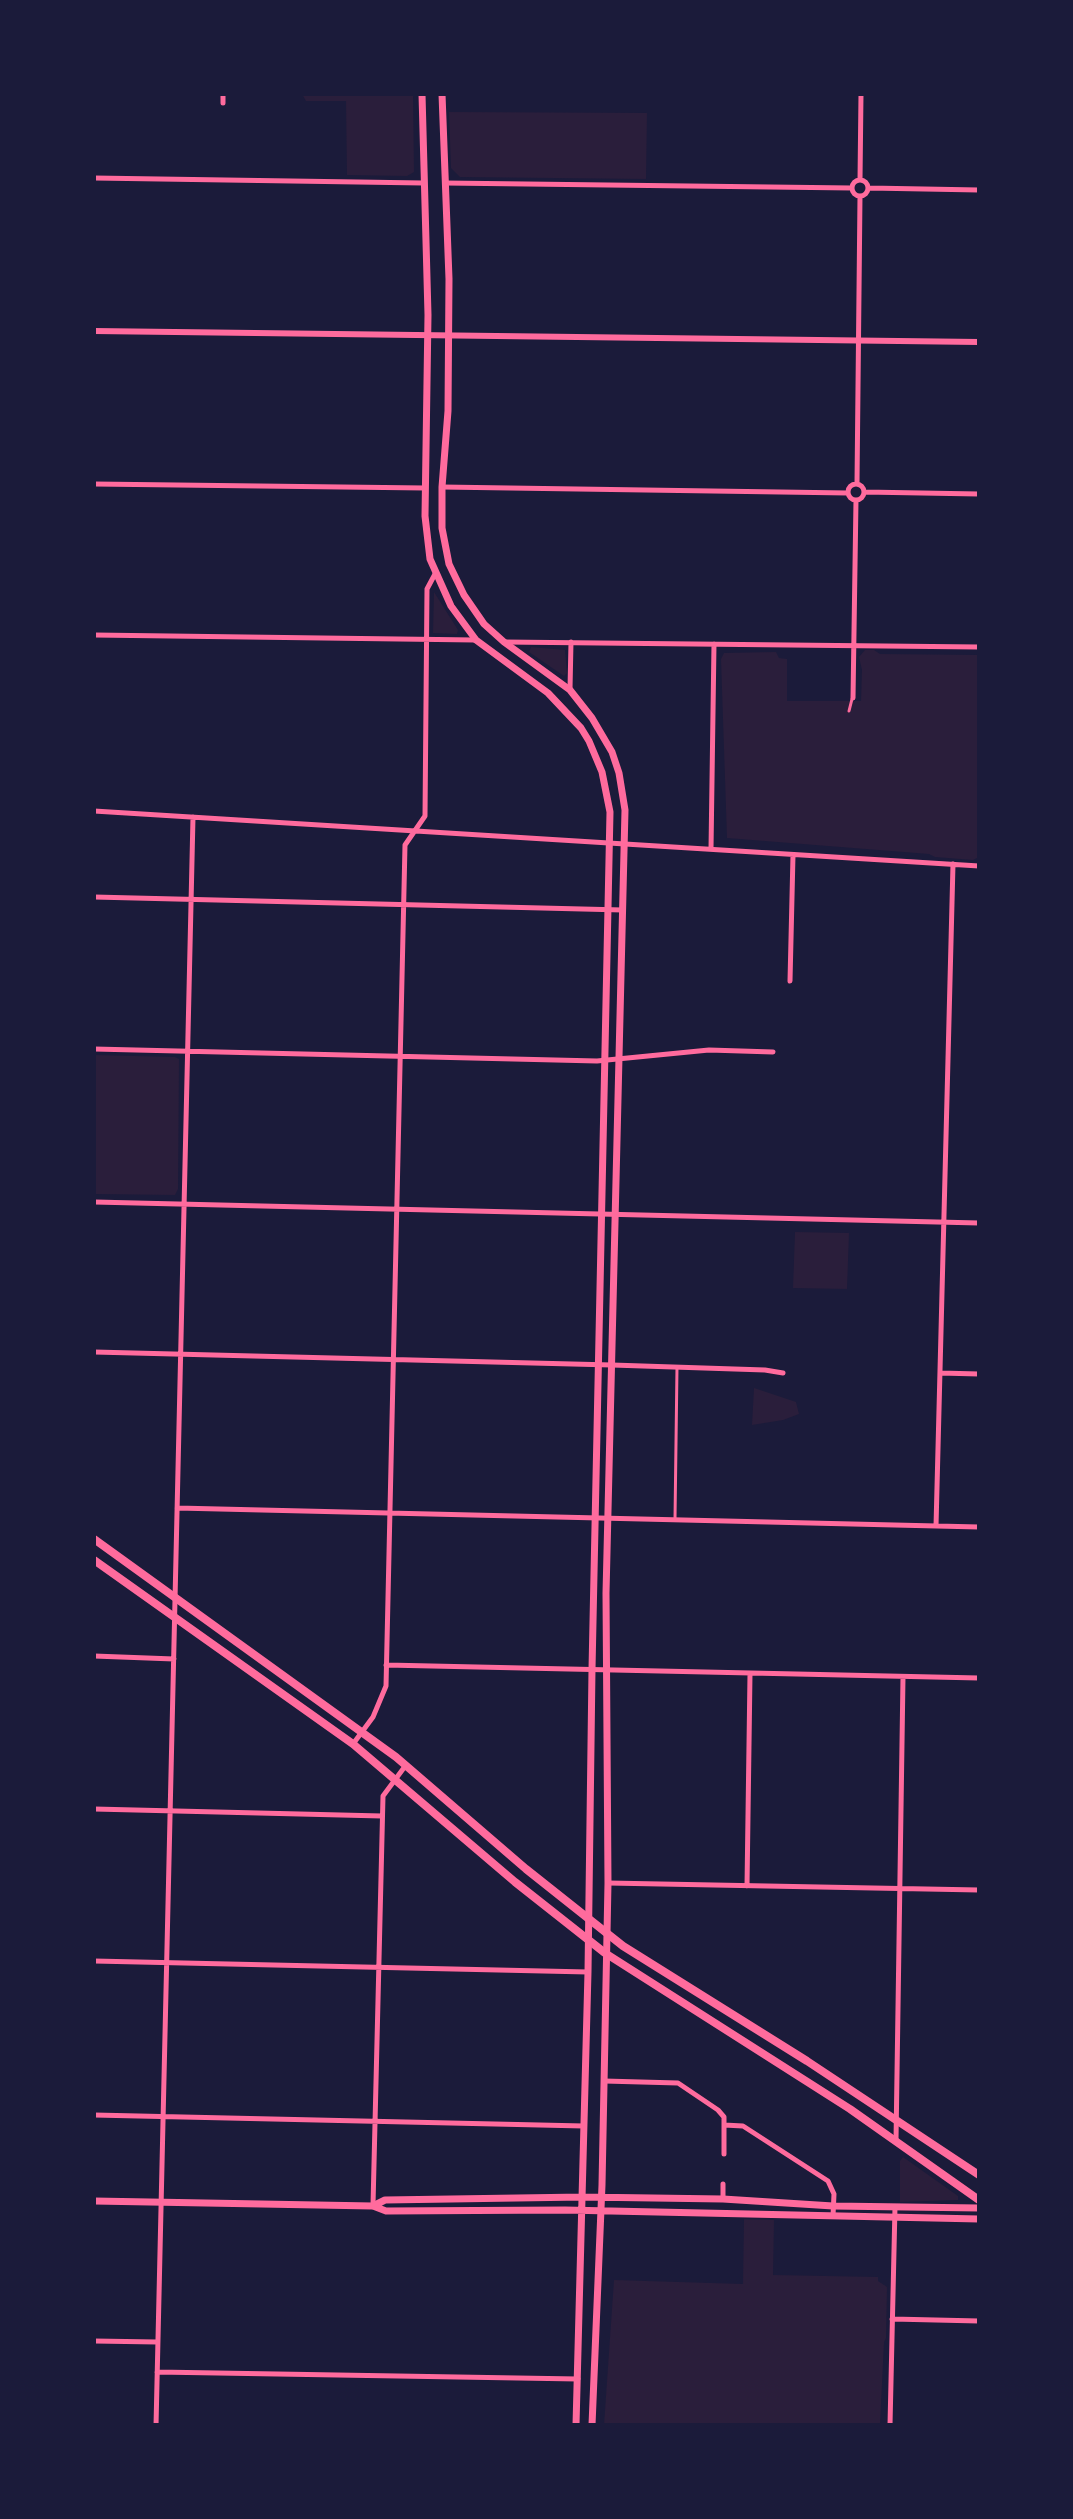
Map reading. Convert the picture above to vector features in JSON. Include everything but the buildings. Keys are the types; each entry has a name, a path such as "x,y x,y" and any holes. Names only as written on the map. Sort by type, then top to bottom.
{"main road":[{"path":"422,94 428,335 425,532 435,574 451,606 476,640 548,693 589,741 608,794 610,843 603,1214 576,2425"},
{"path":"442,94 448,336 442,528 455,580 484,624 570,690 592,718 612,752 623,792 625,845 606,1670 608,1883 601,2211 592,2425"},
{"path":"94,1539 363,1731 526,1869 623,1946 979,2175"},
{"path":"94,1560 353,1744 588,1941 896,2140 979,2200"},
{"path":"373,2206 385,2200 601,2197 979,2208"},
{"path":"94,2201 373,2206 386,2211 582,2210 979,2219"}],"street":[{"path":"223,94 223,103"},
{"path":"860,180 861,94"},
{"path":"94,178 423,183"},
{"path":"852,188 860,180 866,182 869,188"},
{"path":"445,183 852,188"},
{"path":"852,188 860,196 866,194 869,188"},
{"path":"869,188 979,190"},
{"path":"857,483 860,196"},
{"path":"94,331 979,342"},
{"path":"856,500 862,498 864,492 857,483"},
{"path":"848,493 850,486 857,483"},
{"path":"94,484 425,488"},
{"path":"442,487 848,493 856,500 853,698"},
{"path":"864,492 979,494"},
{"path":"353,1744 382,1699 386,1686 405,841 425,816 427,589 435,574"},
{"path":"94,635 476,640"},
{"path":"504,642 979,647"},
{"path":"570,690 571,642"},
{"path":"711,849 714,644"},
{"path":"94,811 979,866"},
{"path":"156,2425 193,817"},
{"path":"790,981 793,855"},
{"path":"936,1526 953,864"},
{"path":"94,897 623,910"},
{"path":"94,1049 605,1060 709,1050 773,1052"},
{"path":"94,1202 979,1223"},
{"path":"94,1352 612,1365 783,1373"},
{"path":"940,1373 979,1374"},
{"path":"177,1508 979,1527"},
{"path":"94,1656 174,1659"},
{"path":"386,1665 979,1678"},
{"path":"747,1886 750,1674"},
{"path":"896,2140 903,1677"},
{"path":"373,2206 383,1794 406,1765"},
{"path":"94,1809 382,1816"},
{"path":"608,1883 979,1890"},
{"path":"94,1961 588,1972"},
{"path":"603,2081 678,2083 724,2117 724,2154"},
{"path":"94,2115 584,2126"},
{"path":"724,2125 743,2126 828,2181 833,2187 833,2216"},
{"path":"723,2184 723,2199"},
{"path":"890,2425 895,2207"},
{"path":"892,2319 979,2321"},
{"path":"94,2341 157,2342"},
{"path":"157,2372 578,2379"}],"lane":[{"path":"849,711 853,698"},
{"path":"675,1519 677,1367"}],"shaded area":[{"path":"302,94 413,94 414,172 407,176 347,175 346,101 306,101"},
{"path":"449,112 647,113 646,179 460,177 451,168"},
{"path":"434,592 458,630 457,634 433,633"},
{"path":"531,647 565,650 567,673 564,676 529,652"},
{"path":"865,650 880,654 979,655 979,857 973,860 727,838 721,659 724,653 776,652 779,658 787,659 787,701 861,701 862,670 859,657"},
{"path":"94,1055 179,1059 178,1189 175,1195 94,1194"},
{"path":"795,1232 849,1233 847,1289 793,1288"},
{"path":"754,1388 796,1402 799,1414 752,1425"},
{"path":"903,2157 958,2196 958,2200 900,2202 900,2161"},
{"path":"744,2219 774,2220 773,2275 878,2277 878,2281 887,2287 880,2425 604,2425 614,2280 743,2284"}]}
